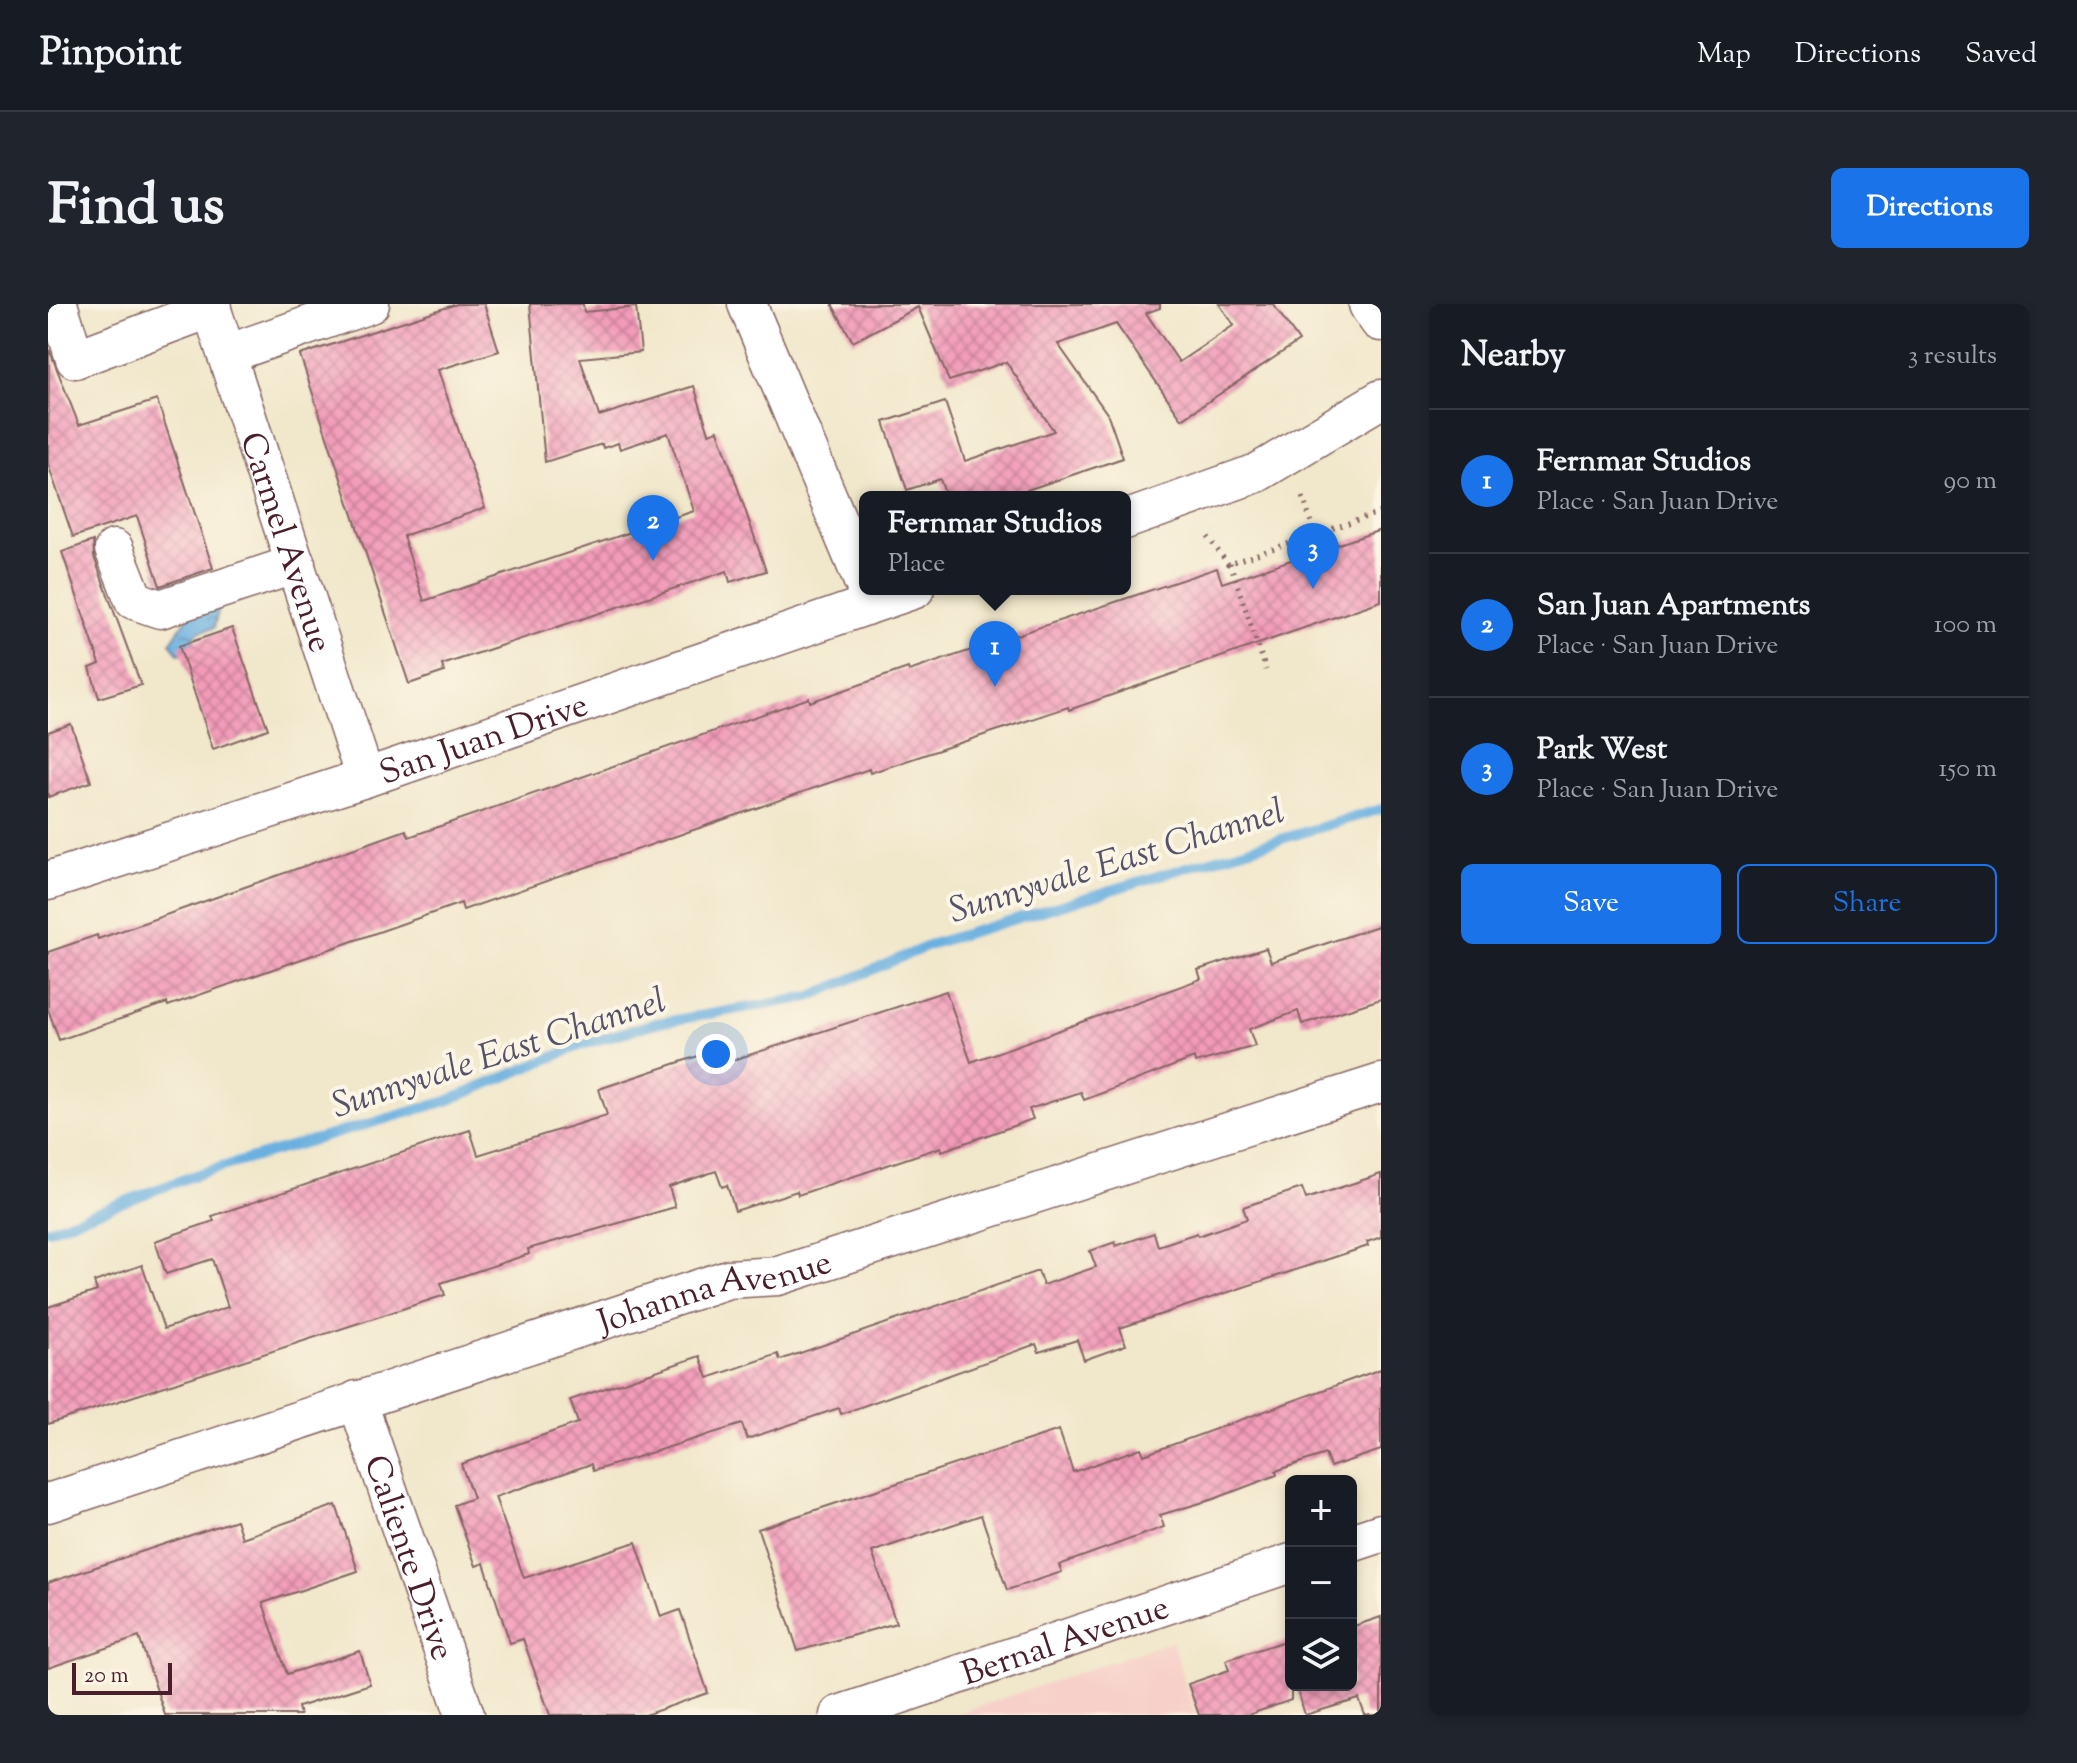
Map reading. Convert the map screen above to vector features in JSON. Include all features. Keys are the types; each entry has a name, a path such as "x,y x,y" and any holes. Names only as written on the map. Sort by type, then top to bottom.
{"main road":[{"path":"1371,304 1381,319"}],"street":[{"path":"58,304 75,359 211,306"},
{"path":"227,354 370,304"},
{"path":"747,304 859,572"},
{"name":"Carmel Avenue","path":"211,306 365,778"},
{"path":"1131,518 1257,473 1381,399"},
{"path":"114,549 134,600 160,609 296,564"},
{"name":"San Juan Drive","path":"48,881 365,778 863,595"},
{"name":"Johanna Avenue","path":"48,1503 728,1279 778,1276 940,1227 1381,1083"},
{"name":"Caliente Drive","path":"357,1400 465,1715"},
{"path":"1357,1541 1381,1533"},
{"name":"Bernal Avenue","path":"839,1715 1285,1565"}],"path":[{"path":"1303,497 1315,535"},
{"path":"1230,563 1381,512"},
{"path":"1208,537 1230,563 1266,670"}],"shaded area":[{"path":"1172,1641 1195,1715 953,1715"}],"water":[{"path":"219,607 214,628 198,632 186,652 179,654 170,643 191,613"}],"building":[{"path":"457,304 484,304 499,351 438,370 485,508 403,536 424,601 694,511 668,433 620,449 618,443 603,448 602,444 545,462 530,304 583,304 584,312 636,307 641,352 580,358 599,416 694,386 709,433 718,430 766,571 730,582 727,571 442,665 444,672 409,684 300,355"},
{"path":"832,304 1160,304 1160,308 1146,313 1179,362 1234,325 1219,304 1273,304 1299,341 1182,419 1116,324 1058,344 1108,415 1123,458 1024,491 944,491 940,479 907,490 884,422 945,402 965,461 1054,431 1006,362 949,381 918,307 853,342"},
{"path":"49,349 79,425 157,400 213,568 160,586 137,516 73,537 48,464"},
{"path":"1381,530 1381,601 1069,710 1068,707 870,773 869,769 463,910 461,903 168,1006 167,1003 59,1040 48,1009 48,952 97,935 98,939 406,830 409,837 809,698 810,702 908,668 909,671 1217,568 1222,583"},
{"path":"93,541 94,557 141,685 99,698 90,668 100,664 62,552"},
{"path":"232,628 268,729 213,749 179,646"},
{"path":"71,724 91,782 48,797 48,732"},
{"path":"1381,925 1381,999 1302,1024 1298,1011 1249,1029 1255,1046 1195,1063 1194,1058 1084,1100 1081,1092 1029,1109 1033,1119 942,1151 941,1147 798,1195 797,1191 735,1211 727,1185 722,1187 716,1171 669,1187 675,1207 528,1249 529,1254 441,1283 445,1295 48,1424 48,1307 97,1291 94,1282 142,1265 164,1329 228,1307 212,1259 166,1274 155,1241 214,1221 212,1216 470,1130 478,1155 607,1115 599,1089 707,1053 712,1067 946,991 971,1062 1201,979 1198,970 1266,948 1271,962"},
{"path":"1381,1174 1381,1237 1367,1242 1368,1246 1120,1328 1126,1345 1084,1360 1077,1340 1039,1352 1036,1344 841,1414 839,1408 747,1439 742,1424 593,1471 591,1464 495,1497 524,1578 636,1542 661,1617 680,1610 708,1693 645,1715 550,1715 523,1639 510,1643 484,1563 476,1566 454,1505 473,1498 461,1464 578,1423 570,1400 700,1356 708,1378 778,1354 780,1360 1038,1271 1043,1285 1096,1267 1090,1251 1115,1242 1116,1246 1154,1233 1158,1246 1197,1233 1198,1236 1247,1219 1243,1207 1302,1188 1306,1199"},
{"path":"1381,1369 1381,1450 1330,1467 1325,1454 1276,1471 1277,1475 1214,1499 1160,1515 1164,1527 1059,1565 1062,1572 1007,1590 981,1515 872,1552 896,1623 798,1651 758,1529 1059,1430 1073,1472 1141,1448 1144,1455"},
{"path":"336,1505 358,1571 263,1603 287,1674 360,1651 370,1684 298,1707 300,1715 165,1715 139,1637 48,1668 48,1583 236,1520 242,1538"},
{"path":"1381,1617 1381,1715 1365,1715 1359,1699 1305,1715 1298,1691 1357,1691 1357,1625"},
{"path":"1285,1641 1285,1691 1291,1691 1291,1700 1248,1715 1199,1715 1188,1684 1229,1670 1226,1660"}],"waterway":[{"name":"Sunnyvale East Channel","path":"48,1230 201,1173 447,1101 582,1045 652,1024 809,997 935,943 1381,809"}],"place":[{"name":"San Juan Apartments","path":"653,561"},
{"name":"Park West","path":"1313,589"},
{"name":"Fernmar Studios","path":"995,687"}]}
